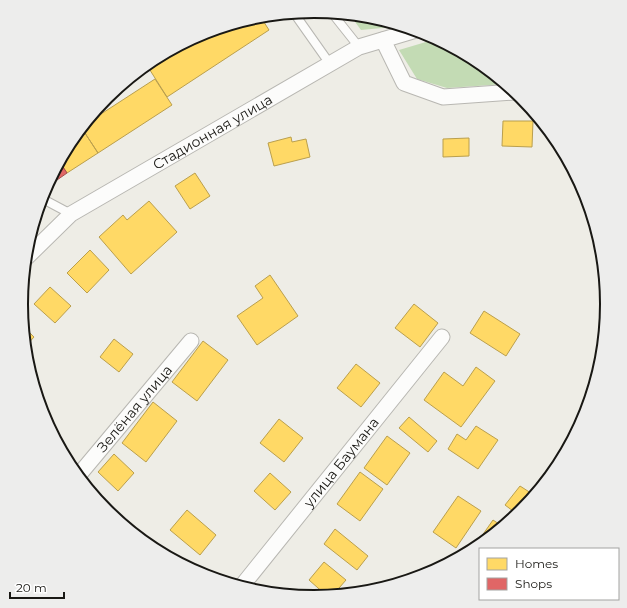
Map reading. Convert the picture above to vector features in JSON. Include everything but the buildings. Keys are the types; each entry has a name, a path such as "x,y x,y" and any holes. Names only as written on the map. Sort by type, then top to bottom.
{"street":[{"name":"Стадионная улица","path":"32,252 71,214 358,47 405,33"},
{"path":"383,40 404,83 443,97 506,93"},
{"name":"улица Баумана","path":"245,582 442,337"},
{"name":"Зелёная улица","path":"82,471 191,342"}],"lane":[{"path":"298,19 330,64"},
{"path":"337,19 358,47"},
{"path":"47,201 71,214"}],"green space":[{"path":"354,21 385,27 382,28 361,30"},
{"path":"427,42 456,56 497,85 447,88 417,79 399,50"}]}
